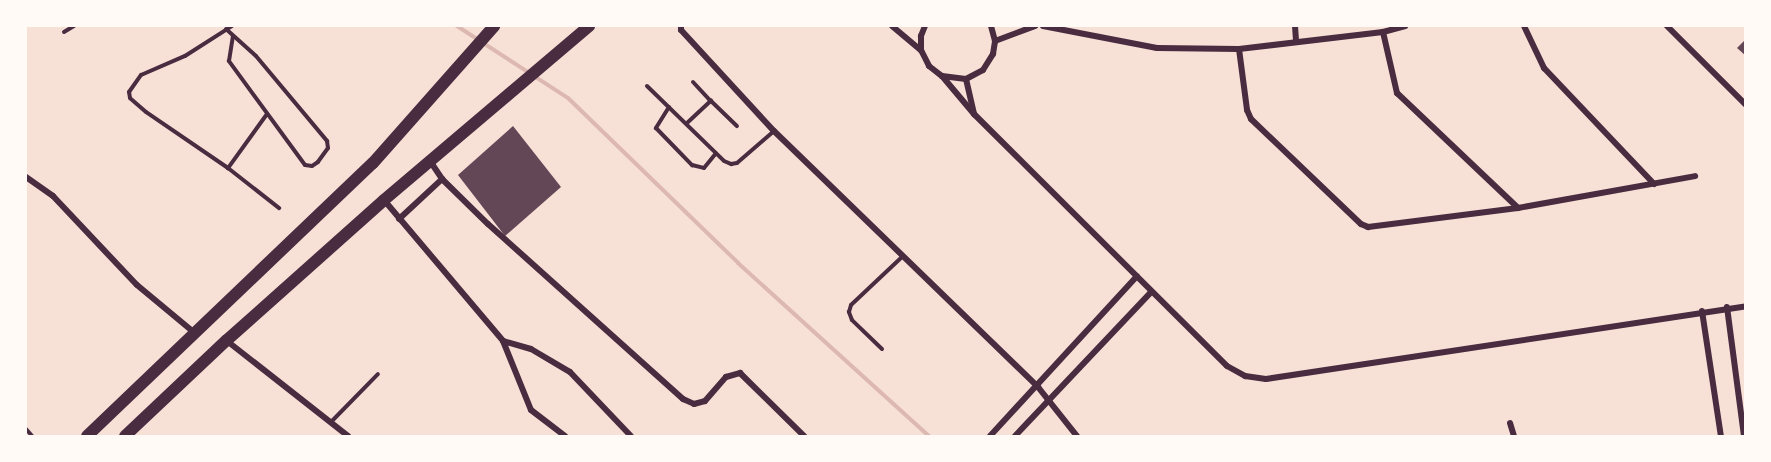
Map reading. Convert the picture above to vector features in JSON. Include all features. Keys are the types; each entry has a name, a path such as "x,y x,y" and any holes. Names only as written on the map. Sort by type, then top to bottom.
{"main road":[{"path":"125,436 227,340 384,200 589,26"},
{"path":"87,436 373,163 467,57 486,31"}],"street":[{"path":"681,26 681,30 774,131 1038,387 1077,436"},
{"path":"892,26 921,50 929,66 942,76 974,114 1151,292 1227,366 1245,376 1266,379 1727,307 1746,306"},
{"path":"921,50 921,36 925,26"},
{"path":"942,76 966,79 983,70 993,54 995,41 991,26"},
{"path":"995,41 1035,26"},
{"path":"1043,26 1157,48 1239,49 1383,32 1405,26"},
{"path":"1295,26 1296,41"},
{"path":"1524,26 1544,68 1654,184"},
{"path":"1667,26 1746,105"},
{"path":"1383,32 1397,93 1518,208"},
{"path":"1239,49 1247,111 1251,119 1361,224 1378,228 1518,208 1695,176"},
{"path":"966,79 974,114"},
{"path":"430,160 442,179 683,399 694,404 705,401 726,377 740,373 804,436"},
{"path":"26,177 53,196 137,285 196,334"},
{"path":"399,219 442,179"},
{"path":"384,200 502,341 526,403 565,436"},
{"path":"990,436 1038,387 1137,276"},
{"path":"1015,436 1151,292"},
{"path":"1727,307 1744,436"},
{"path":"1702,311 1721,436"},
{"path":"227,340 348,436"},
{"path":"502,341 531,349 570,372 631,436"},
{"path":"1510,423 1514,436"}],"lane":[{"path":"64,32 74,26"},
{"path":"232,26 185,56 141,75 129,92 130,98 146,112 228,168 279,208"},
{"path":"226,29 256,56 327,141 328,148 323,157 312,166 305,165 229,61 233,36"},
{"path":"693,82 737,126"},
{"path":"647,86 716,153 731,164 736,163 774,131"},
{"path":"687,123 711,101"},
{"path":"669,108 656,129 692,165 705,168 716,153"},
{"path":"228,168 267,114"},
{"path":"882,349 852,320 849,312 851,305 902,257"},
{"path":"331,422 378,374"},
{"path":"26,429 32,436"}],"building":[{"path":"1746,39 1746,56 1737,48"},
{"path":"513,126 561,187 505,236 458,175"}],"waterway":[{"path":"457,26 568,98 738,263 929,436"}]}
